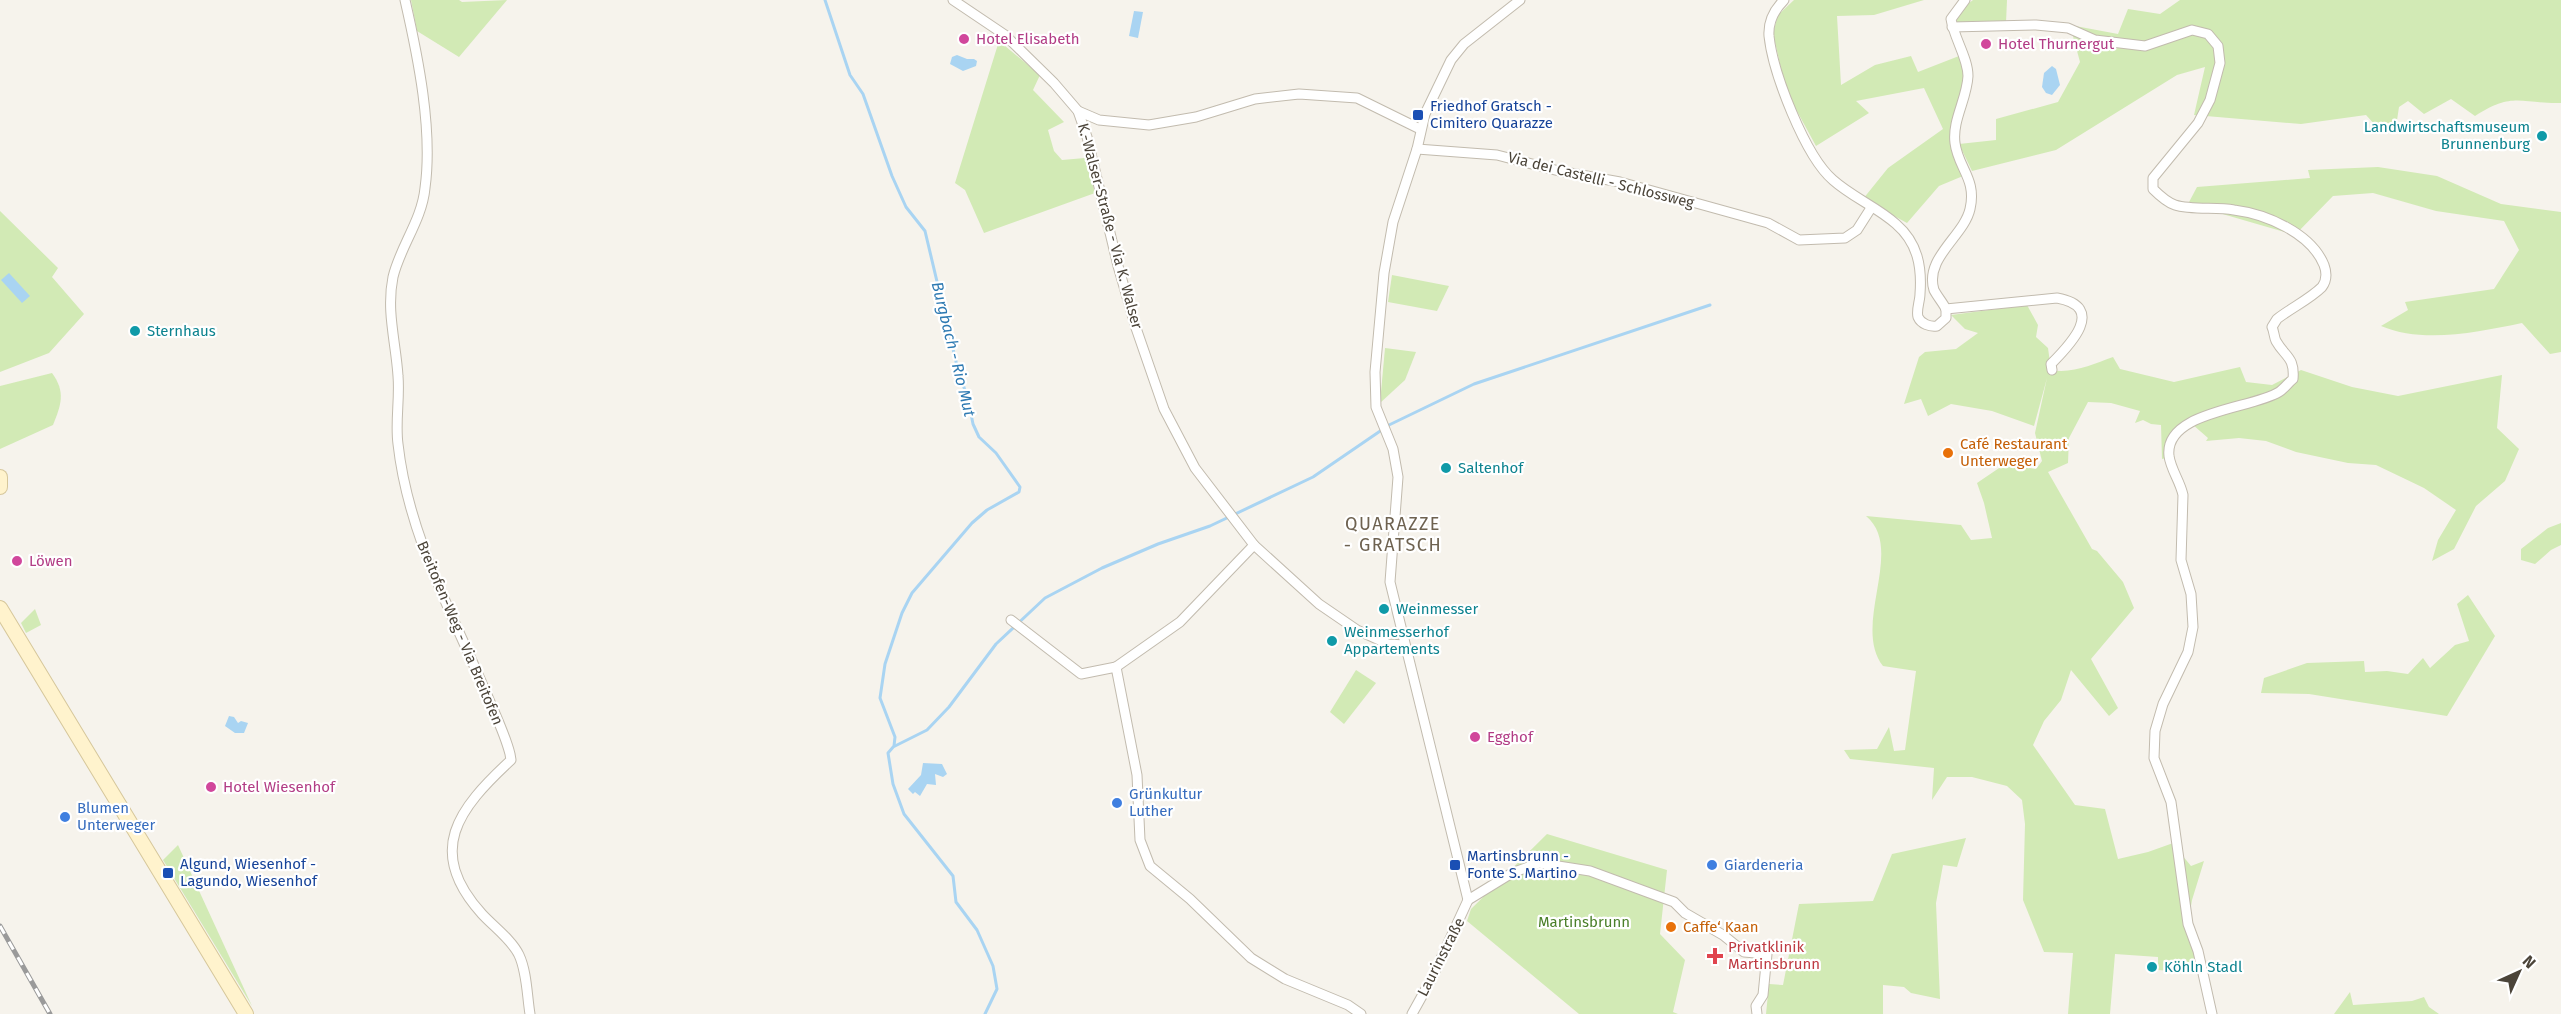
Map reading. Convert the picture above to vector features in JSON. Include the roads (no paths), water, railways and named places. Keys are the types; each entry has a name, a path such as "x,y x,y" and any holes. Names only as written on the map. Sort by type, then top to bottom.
{"main road":[{"path":"0,477 0,487"},
{"path":"0,608 246,1014"}],"street":[{"name":"Breitofen-Weg - Via Breitofen","path":"405,0 423,94 426,188 420,212 394,274 389,296 398,377 398,442 405,486 433,575 471,657 511,760 477,793 459,820 452,843 453,869 465,894 519,956 530,1014"},
{"name":"K.-Walser-Straße - Via K. Walser","path":"953,0 1005,36 1054,83 1078,111 1087,136 1118,266 1164,409 1195,468 1254,545 1319,604 1357,630 1388,644 1405,645"},
{"path":"1520,0 1464,44 1451,60 1420,129 1417,149 1393,222 1384,273 1375,380 1376,407 1393,449 1398,477 1390,582 1468,900 1512,873 1539,863 1590,871 1662,897 1674,902 1685,913 1722,935 1744,952 1767,954 1763,995 1756,1006 1757,1014"},
{"path":"1784,0 1772,14 1769,35 1786,98 1800,130 1817,162 1833,180 1897,225 1916,249 1920,266 1918,317 1927,325 1937,326 1946,318 1946,309 1934,289 1936,264 1968,216 1972,195 1967,172 1955,144 1956,127 1967,84 1968,69 1951,20 1954,12 1965,0"},
{"path":"1952,27 2036,25 2068,28 2095,40 2145,46 2192,30 2208,34 2218,46 2220,63 2216,82 2198,123 2153,178 2153,189 2175,205 2213,207 2263,217 2300,236 2319,254 2325,268 2327,276 2323,286 2277,319 2272,327 2276,341 2288,354 2294,367 2293,379 2279,392 2190,421 2172,439 2169,454 2174,475 2181,485 2183,495 2181,560 2191,594 2193,627 2188,652 2163,705 2155,730 2154,758 2171,802 2188,924 2198,951 2212,1014"},
{"path":"1078,111 1099,120 1149,125 1196,117 1255,99 1311,95 1357,98 1420,129"},
{"name":"Via dei Castelli - Schlossweg","path":"1417,149 1497,155 1559,171 1620,182 1768,223 1799,240 1845,238 1857,230 1871,208"},
{"path":"1946,309 2057,298 2070,301 2077,306 2081,318 2080,332 2051,364 2052,370"},
{"path":"1011,620 1081,674 1116,667 1180,622 1254,545"},
{"path":"1116,667 1137,776 1140,840 1150,866 1190,899 1251,958 1285,980 1348,1005 1361,1014"},
{"name":"Laurinstraße","path":"1412,1014 1432,978 1468,900"}],"water":[{"path":"1134,11 1143,12 1138,38 1129,36"},
{"path":"957,55 974,59 977,61 976,66 963,71 950,64 952,57"},
{"path":"2052,66 2056,69 2060,85 2052,95 2046,93 2042,87 2044,73"},
{"path":"9,273 30,296 22,303 1,280"},
{"path":"229,716 234,717 238,723 241,721 248,723 244,733 235,733 225,726"},
{"path":"923,763 942,764 947,774 943,777 935,774 936,785 927,784 920,796 908,789 921,775"}],"waterway":[{"name":"Burgbach - Rio Mut","path":"825,0 850,75 863,94 892,176 906,207 925,231 973,424 979,437 996,453 1020,487 1019,492 987,510 972,523 912,593 902,613 885,664 880,698 895,737 894,746 888,753 893,784 904,814 953,876 956,902 977,930 993,966 997,989 985,1014"},
{"path":"895,746 927,730 949,707 996,644 1045,598 1102,568 1158,544 1210,526 1313,477 1389,425 1474,384 1710,305"}],"railway":[{"path":"0,926 50,1014"}],"place":[{"name":"Hotel Elisabeth","path":"964,39"},
{"name":"Hotel Thurnergut","path":"1986,44"},
{"name":"Friedhof Gratsch - Cimitero Quarazze","path":"1418,115"},
{"name":"Landwirtschaftsmuseum Brunnenburg","path":"2542,136"},
{"name":"Sternhaus","path":"135,331"},
{"name":"Café Restaurant Unterweger","path":"1948,453"},
{"name":"Saltenhof","path":"1446,468"},
{"name":"Löwen","path":"17,561"},
{"name":"Weinmesser","path":"1384,609"},
{"name":"Weinmesserhof Appartements","path":"1332,641"},
{"name":"Egghof","path":"1475,737"},
{"name":"Hotel Wiesenhof","path":"211,787"},
{"name":"Grünkultur Luther","path":"1117,803"},
{"name":"Blumen Unterweger","path":"65,817"},
{"name":"Martinsbrunn - Fonte S. Martino","path":"1455,865"},
{"name":"Giardeneria","path":"1712,865"},
{"name":"Algund, Wiesenhof - Lagundo, Wiesenhof","path":"168,873"},
{"name":"Caffe‘ Kaan","path":"1671,927"},
{"name":"Privatklinik Martinsbrunn","path":"1715,956"},
{"name":"Köhln Stadl","path":"2152,967"}],"district":[{"name":"QUARAZZE - GRATSCH","path":"1393,534"}],"park label":[{"name":"Martinsbrunn","path":"1584,922"}]}
